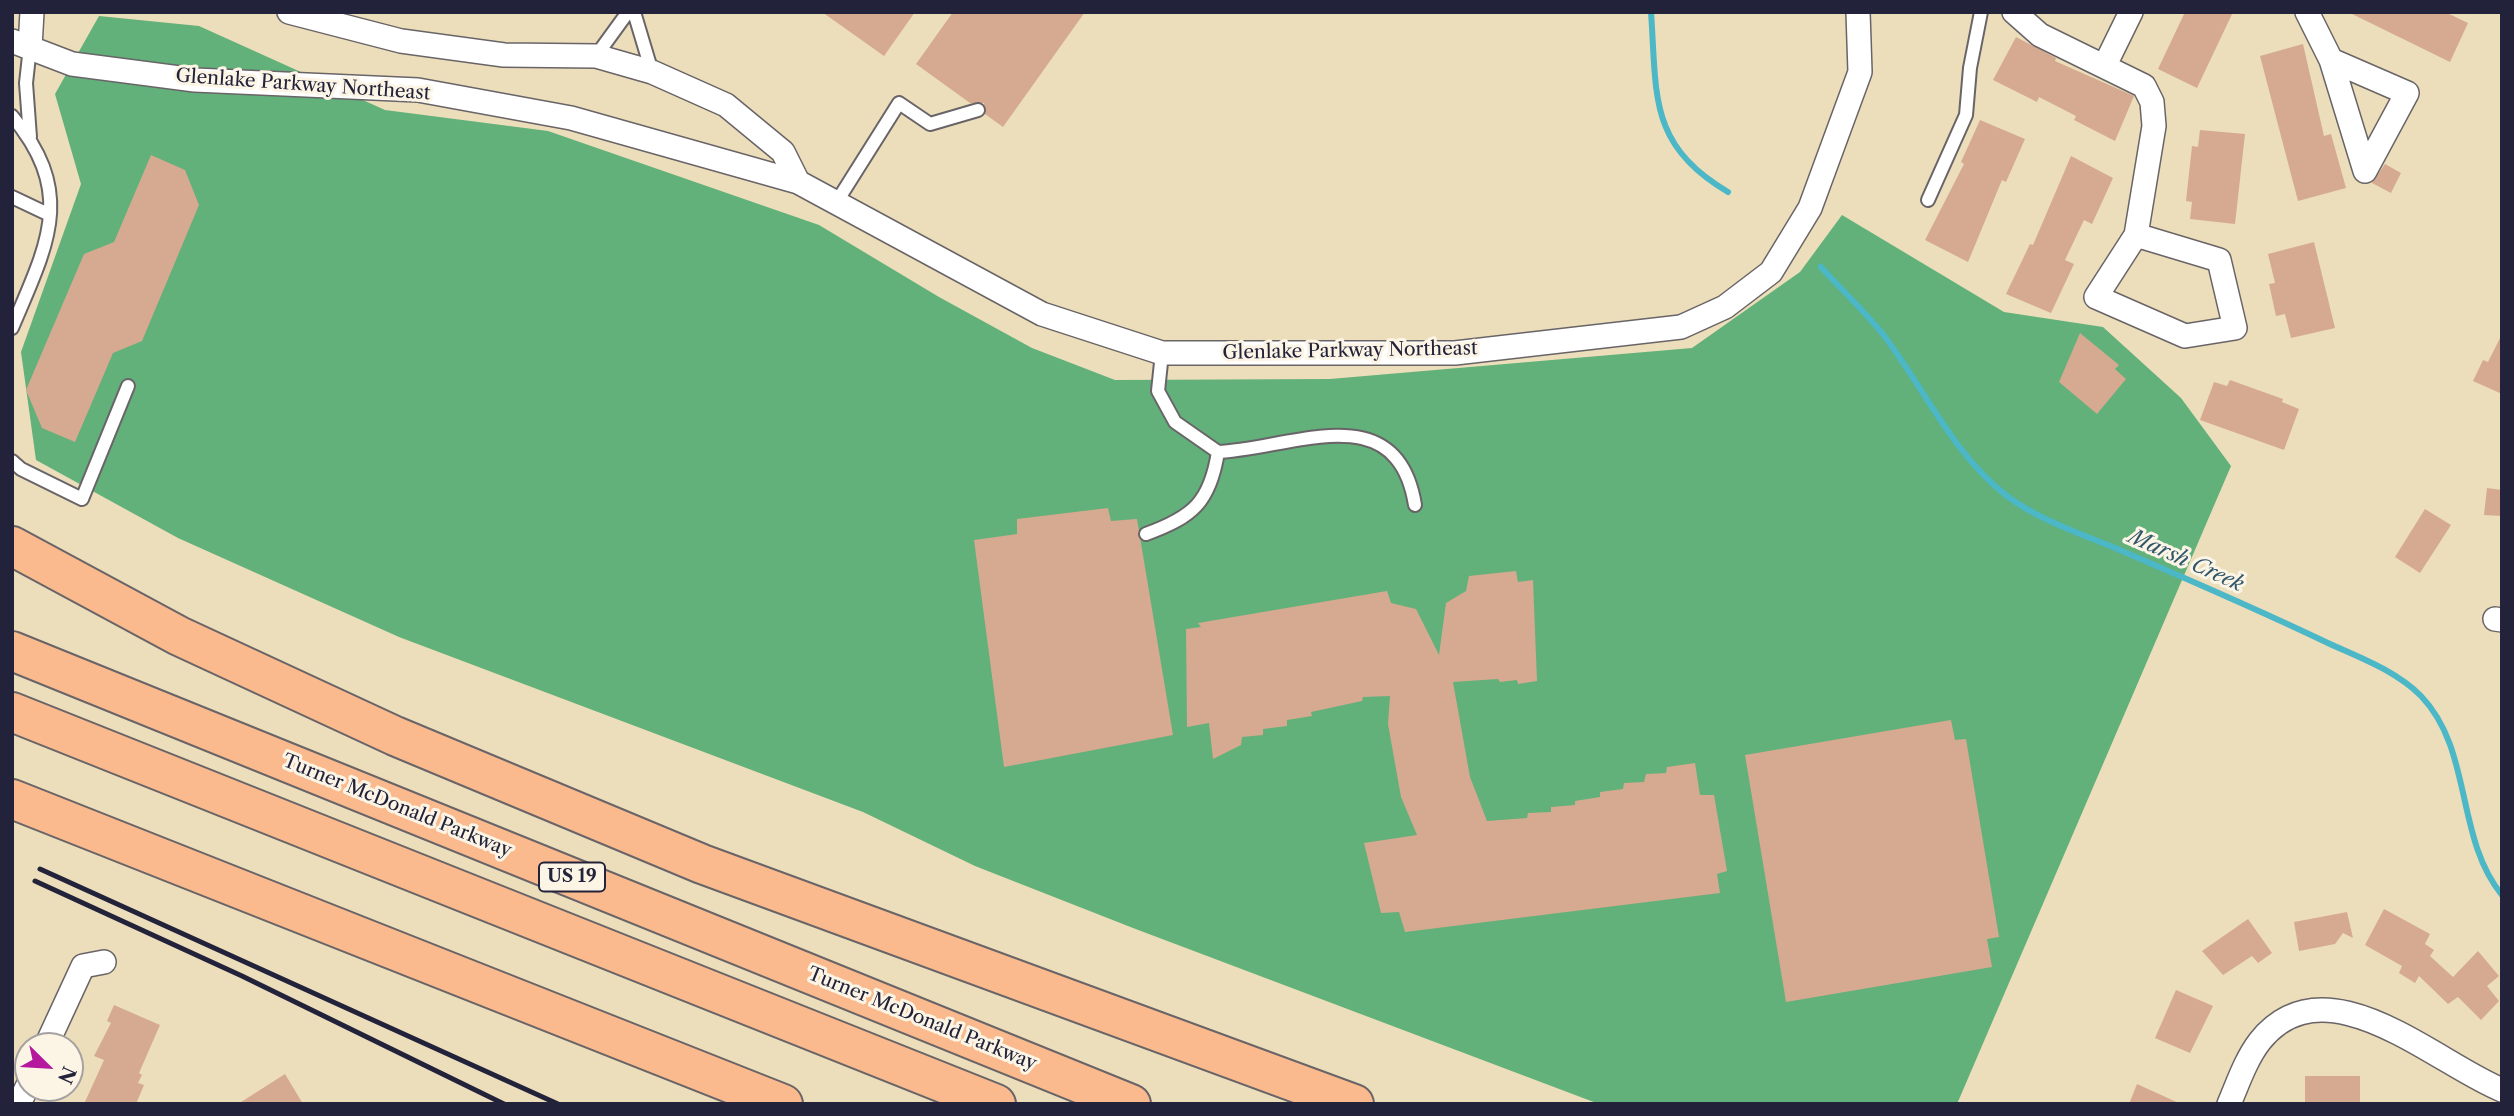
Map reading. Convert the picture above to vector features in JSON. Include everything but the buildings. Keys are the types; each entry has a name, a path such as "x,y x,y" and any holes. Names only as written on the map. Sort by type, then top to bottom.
{"highway":[{"path":"12,546 179,636 395,736 702,864 1354,1104"},
{"path":"12,574 113,615 179,636"},
{"name":"Turner McDonald Parkway","path":"12,651 1131,1104"},
{"name":"US 19","path":"12,712 996,1104"},
{"path":"12,799 783,1104"}],"street":[{"path":"21,44 32,12"},
{"path":"289,12 335,17 363,33 401,41 504,55 596,56 652,72 726,105 783,152 798,182"},
{"name":"Glenlake Parkway Northeast","path":"21,44 72,64 195,80 418,90 571,118 798,182 1042,314 1163,353 1454,353 1681,327 1725,307 1771,272 1810,208 1860,72 1858,12"},
{"path":"2014,12 2040,35 2144,86 2152,102 2154,126 2136,235 2096,296 2185,336 2235,328 2219,260 2136,235"},
{"path":"2105,65 2131,12"},
{"path":"2307,12 2331,60 2365,172 2407,93 2331,60"},
{"path":"52,1032 83,966 104,962"},
{"path":"2229,1104 2250,1057 2272,1029 2286,1020 2308,1012 2336,1009 2364,1016 2502,1090"}],"lane":[{"path":"596,56 628,12"},
{"path":"634,12 652,72"},
{"path":"1928,200 1966,115 1970,68 1981,12"},
{"path":"21,44 30,137"},
{"path":"836,203 899,103 930,124 978,110"},
{"path":"12,116 30,137 48,173 50,215 46,247 12,328"},
{"path":"12,197 50,215"},
{"path":"1163,353 1158,391 1175,422 1218,452 1343,433 1367,438 1387,449 1402,465 1415,505"},
{"path":"12,461 21,469 82,499 128,386"},
{"path":"1146,534 1174,524 1198,506 1213,483 1218,452"}],"green space":[{"path":"99,16 199,26 385,110 548,131 819,225 939,297 1032,348 1115,380 1330,379 1692,348 1800,272 1842,215 2004,312 2103,327 2181,398 2231,466 1957,1104 1599,1104 975,866 863,812 399,637 178,538 36,460 21,352 81,184 55,94"}],"waterway":[{"name":"Marsh Creek","path":"1651,12 1657,93 1670,136 1683,156 1702,174 1728,192"},
{"name":"Marsh Creek","path":"1821,267 1882,333 1970,461 2007,496 2048,520 2366,660 2401,679 2421,696 2437,718 2449,742 2477,847 2487,872 2502,895"}],"railway":[{"path":"40,869 558,1104"},
{"path":"35,881 242,976 504,1104"}]}
